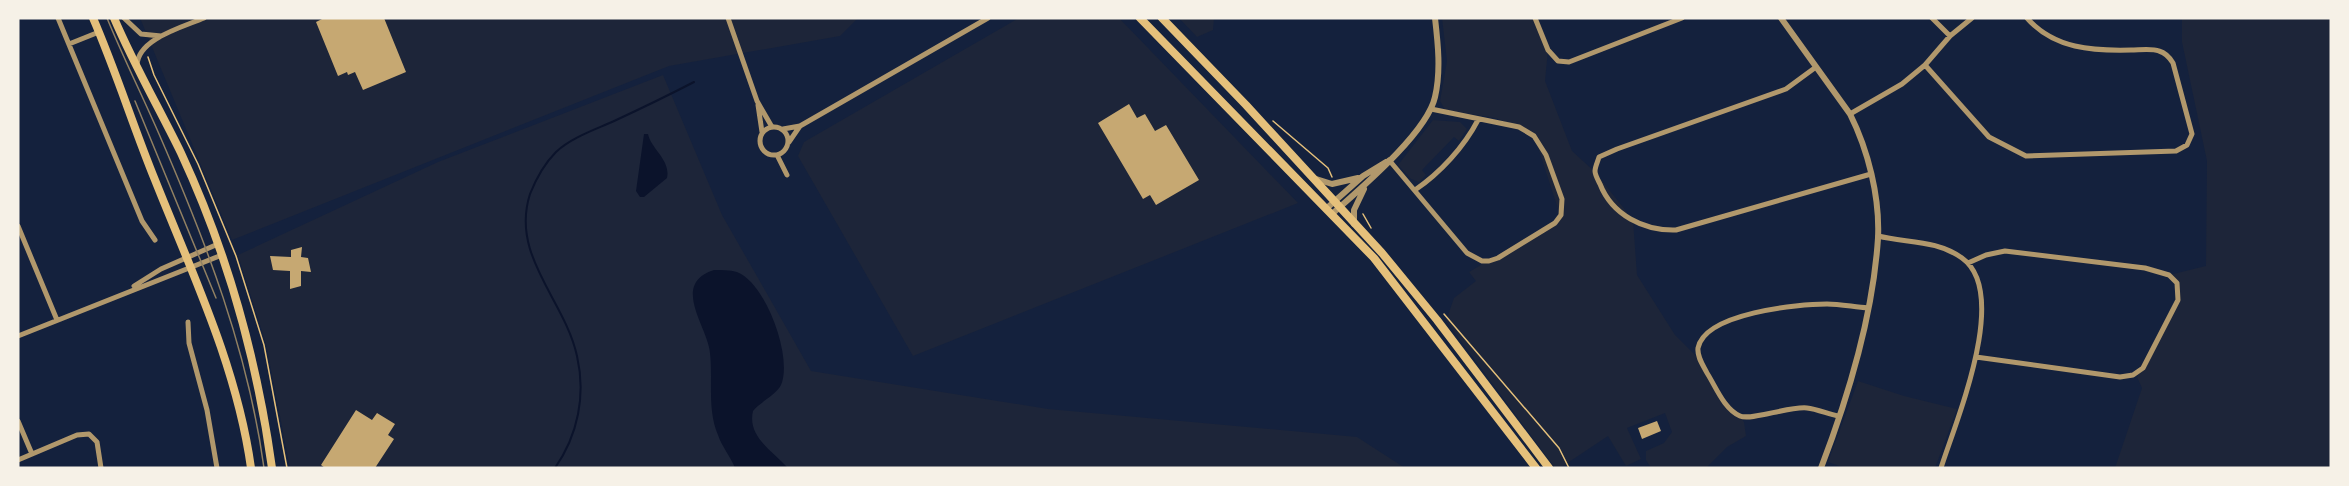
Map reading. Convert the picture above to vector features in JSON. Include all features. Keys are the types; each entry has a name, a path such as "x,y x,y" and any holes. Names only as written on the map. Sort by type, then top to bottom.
{"highway":[{"path":"93,18 226,363 241,418 251,468"},
{"path":"114,18 137,70 181,154 222,255 240,313 272,468"}],"main road":[{"path":"1140,18 1374,258 1536,468"},
{"path":"1162,18 1313,177 1437,320 1549,468"}],"street":[{"path":"58,18 142,221 155,240"},
{"path":"124,18 143,35 161,36"},
{"path":"137,70 139,53 161,36 204,18"},
{"path":"728,18 757,101 762,132 759,140 762,149 768,155 777,155 785,150 800,126"},
{"path":"757,101 772,126 783,129 800,126 988,18"},
{"path":"1329,211 1365,186 1403,147 1431,109 1439,71 1435,18"},
{"path":"1535,18 1548,50 1558,61 1569,62 1682,18"},
{"path":"1658,18 1661,25"},
{"path":"1781,18 1850,114 1856,126 1871,174 1878,236 1859,352 1821,468"},
{"path":"1932,18 1950,36"},
{"path":"1850,114 1902,84 1925,65 1950,36 1972,18"},
{"path":"1925,65 1989,137 2026,156 2176,151 2187,145 2192,134 2174,63 2168,56 2158,50 2098,51 2068,45 2038,30 2027,18"},
{"path":"69,44 99,32"},
{"path":"1816,66 1786,89 1617,148 1599,157 1595,172 1606,199 1617,210 1641,224 1660,230 1676,230 1871,174"},
{"path":"1389,160 1463,249 1479,260 1489,261 1498,258 1555,223 1563,210 1562,199 1546,154 1538,140 1529,131 1431,109"},
{"path":"1414,190 1429,179 1465,142 1478,120"},
{"path":"762,132 772,126"},
{"path":"783,129 788,142"},
{"path":"777,155 787,175"},
{"path":"1313,177 1332,184 1362,176 1389,160"},
{"path":"1336,205 1362,176"},
{"path":"1354,224 1354,210 1365,186"},
{"path":"18,226 57,320"},
{"path":"1878,236 1929,243 1960,256 1968,262 1978,282 1983,312 1976,357 1941,468"},
{"path":"125,292 161,269 218,244"},
{"path":"1968,262 2005,251 2145,268 2169,274 2176,283 2178,300 2143,368 2133,375 2120,377 1976,357"},
{"path":"18,336 222,255"},
{"path":"1838,416 1808,408 1777,410 1751,418 1742,417 1730,410 1724,401 1699,359 1698,349 1702,338 1714,327 1734,319 1783,307 1828,304 1868,308"},
{"path":"189,322 189,343 207,410 217,468"},
{"path":"18,421 32,454"},
{"path":"18,460 77,435 89,434 96,442 101,468"}],"path":[{"path":"146,54 201,173 236,258 264,345 287,468"},
{"path":"1273,121 1328,168 1332,177"},
{"path":"1440,310 1559,448 1569,468"}],"shaded area":[{"path":"140,18 858,18 840,36 669,66 232,240"},
{"path":"1019,18 1119,18 1298,203 913,356 798,156 804,142"},
{"path":"1179,18 1214,18 1213,30 1197,37"},
{"path":"1442,18 1535,18 1548,50 1545,81 1572,151 1595,172 1633,220 1637,275 1675,335 1699,359 1719,392 1744,422 1746,436 1727,447 1706,468 1651,468 1646,460 1646,451 1664,443 1672,432 1665,413 1627,428 1641,459 1626,466 1608,436 1560,468 1555,468 1446,321 1454,298 1476,281 1469,272 1561,218 1533,132 1495,118 1445,110 1440,101 1447,61"},
{"path":"2182,18 2331,18 2331,468 2115,468 2142,388 2137,377 2178,300 2177,286 2169,275 2206,266 2207,161 2182,42"},
{"path":"663,75 722,215 811,371 1048,409 1357,437 1405,468 290,468 266,344 238,255 438,162"},
{"path":"1433,120 1460,122 1467,129 1459,141 1454,137 1422,170 1426,175 1419,182 1411,179 1398,165"},
{"path":"644,134 648,134 664,160 667,178 644,197 640,197 636,191"},
{"path":"714,270 737,272 748,279 767,305 774,323 780,340 784,373 781,385 753,411 752,420 757,436 788,468 735,468 718,435 711,405 710,353 693,296 695,285 701,277"},
{"path":"1858,381 1904,396 1957,409 1935,468 1845,468 1828,462"}],"building":[{"path":"324,18 384,18 406,72 363,90 355,72 348,75 347,72 338,76 316,22"},
{"path":"1129,104 1137,118 1145,114 1155,131 1166,125 1199,180 1156,205 1150,195 1143,199 1098,123"},
{"path":"302,247 301,257 308,258 311,272 301,271 301,286 290,289 290,271 273,270 270,256 291,257 291,250"},
{"path":"356,410 372,420 377,413 395,424 388,435 394,439 375,468 325,468 321,465"},
{"path":"1657,421 1661,431 1642,439 1638,428"}],"waterway":[{"path":"555,468 569,442 578,414 580,371 571,336 533,258 527,238 526,216 530,194 544,167 562,147 694,82"}],"tram line":[{"path":"107,18 153,119 209,256 236,339 257,424 264,468"},
{"path":"135,101 216,298"}]}
